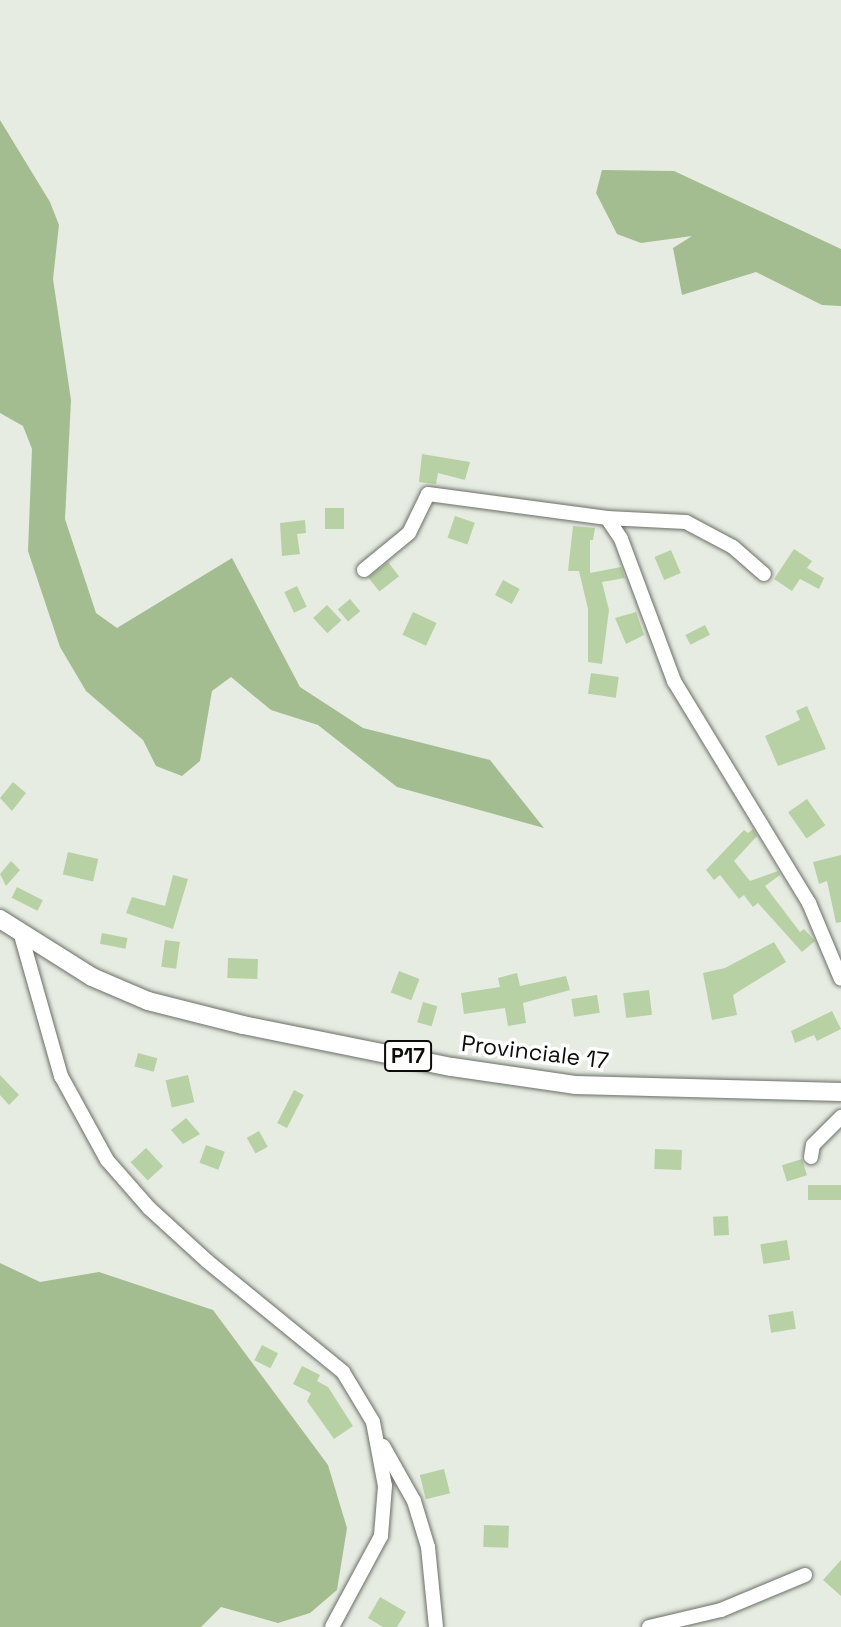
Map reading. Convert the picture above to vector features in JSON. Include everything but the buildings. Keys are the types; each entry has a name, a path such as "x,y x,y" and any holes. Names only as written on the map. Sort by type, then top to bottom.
{"main road":[{"name":"Provinciale 17","path":"0,919 21,936 92,977 148,1001 452,1067 575,1084 841,1093"}],"street":[{"path":"364,570 409,533 428,494 607,517 686,522 733,547 764,574"},
{"path":"607,517 621,539 674,681 809,903 841,979"},
{"path":"21,936 61,1076 107,1160 149,1208 207,1261 343,1373 366,1407 379,1438 414,1500 434,1580 436,1627"},
{"path":"811,1157 813,1145 841,1117"},
{"path":"332,1627 381,1536 386,1509 379,1438"},
{"path":"649,1627 721,1610 805,1575"}],"green space":[{"path":"0,120 50,202 59,225 53,279 71,400 65,519 96,613 117,628 232,558 300,687 363,728 490,760 544,828 397,787 318,725 271,710 231,677 212,691 200,761 182,776 156,766 143,740 86,691 60,647 28,551 32,449 23,426 0,413"},
{"path":"602,170 674,171 841,249 841,306 822,305 756,272 682,295 673,248 692,236 641,243 617,234 596,193"},
{"path":"0,1263 40,1282 99,1272 213,1310 328,1465 347,1528 337,1590 310,1613 278,1623 221,1607 201,1627 0,1627"}]}
